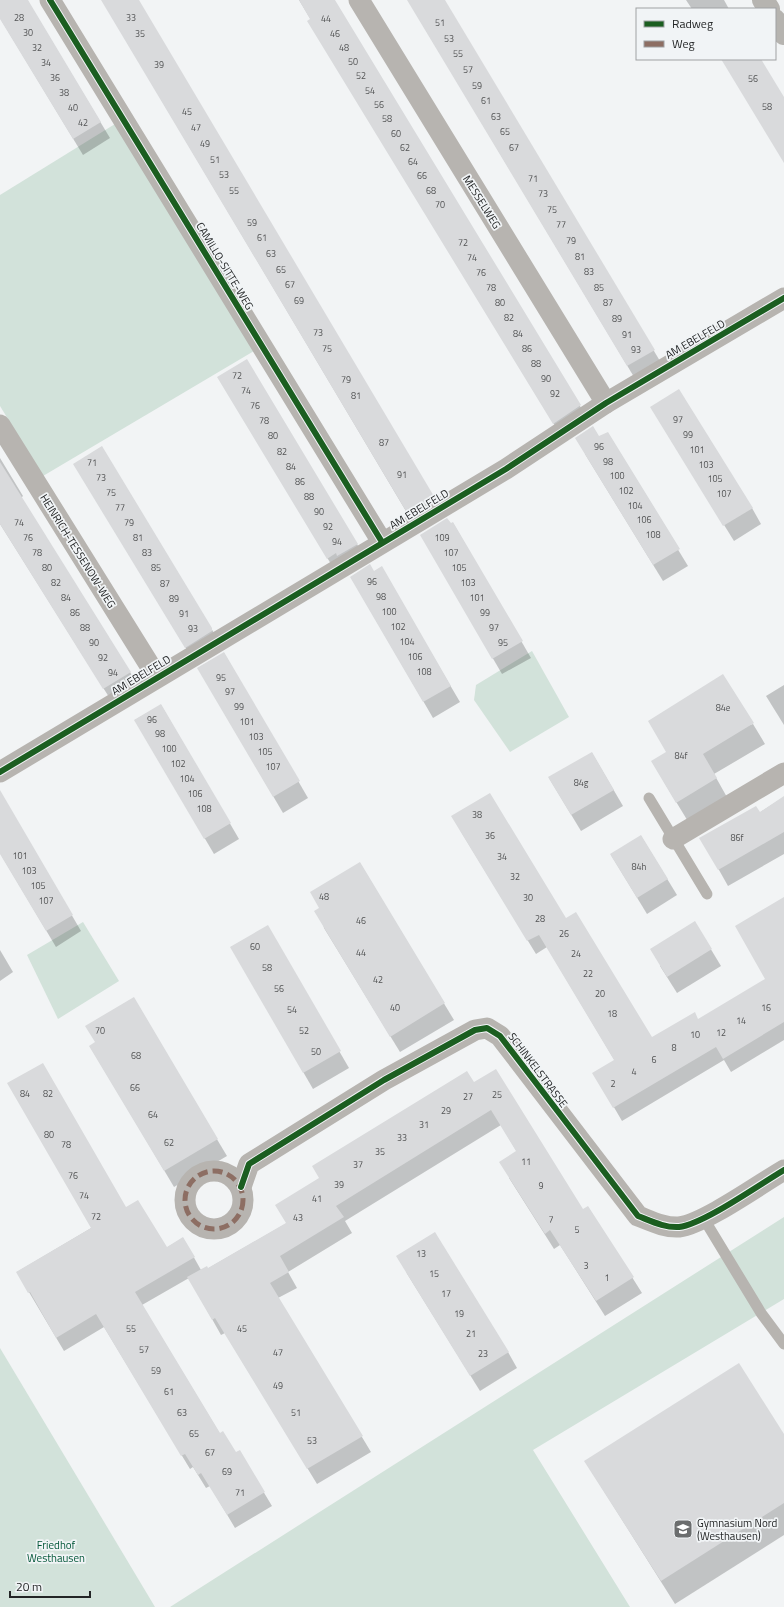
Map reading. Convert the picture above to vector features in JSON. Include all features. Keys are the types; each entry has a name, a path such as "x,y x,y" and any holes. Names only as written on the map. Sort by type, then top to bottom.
{"main road":[{"path":"776,22 784,34"}],"street":[{"name":"CAMILLO-SITTE-WEG","path":"50,0 382,542"},
{"name":"MESSELWEG","path":"359,0 606,403"},
{"name":"AM EBELFELD","path":"0,772 506,468 606,403 784,298"},
{"name":"HEINRICH-TESSENOW-WEG","path":"0,425 157,677"},
{"path":"673,839 784,773"},
{"name":"SCHINKELSTRASSE","path":"240,1187 249,1164 384,1080 475,1030 487,1028 500,1036 638,1216 658,1224 679,1227 704,1219 784,1170"}],"lane":[{"path":"649,798 707,894"},
{"path":"704,1219 761,1313 784,1344"}],"green space":[{"path":"115,124 254,351 43,476 0,406 0,195"},
{"path":"532,651 569,717 510,752 474,700 476,685"},
{"path":"83,922 119,981 58,1019 27,955"},
{"path":"784,1217 784,1299 533,1450 630,1607 170,1607"},
{"name":"Friedhof Westhausen","path":"0,1348 155,1607 0,1607"}],"building":[{"path":"0,0 28,0 101,122 73,139 0,19"},
{"path":"101,0 139,0 435,498 408,514"},
{"path":"299,0 335,0 581,405 553,424 307,21 310,19"},
{"path":"407,0 445,0 655,350 627,366"},
{"path":"722,60 762,60 784,97 784,163"},
{"path":"247,359 358,544 337,556 336,553 327,559 217,377"},
{"path":"679,389 753,508 723,526 650,407"},
{"path":"593,426 599,436 608,432 680,549 653,565 575,438"},
{"path":"102,446 212,628 212,631 185,648 73,464"},
{"path":"0,462 131,672 103,689 0,524"},
{"path":"447,518 451,523 453,522 523,641 492,659 420,535"},
{"path":"370,564 374,571 382,566 451,686 423,702 350,577"},
{"path":"224,652 300,781 273,797 197,668"},
{"path":"723,674 754,723 703,754 717,778 676,803 651,761 666,752 648,721"},
{"path":"161,704 231,823 204,839 134,720"},
{"path":"592,752 614,790 571,815 548,777"},
{"path":"0,790 73,915 46,931 0,854"},
{"path":"490,793 566,918 576,912 652,1037 695,1012 698,1019 765,979 735,926 784,897 784,1022 723,1059 716,1047 613,1108 592,1073 614,1060 539,935 527,941 451,816"},
{"path":"784,796 784,832 718,870 699,838 756,806 760,812"},
{"path":"641,835 668,879 637,898 610,854"},
{"path":"360,862 445,1003 390,1037 314,911 319,908 310,892"},
{"path":"695,921 712,949 667,977 650,949"},
{"path":"268,925 341,1051 303,1073 230,947"},
{"path":"134,997 218,1139 164,1171 89,1046 95,1042 85,1026"},
{"path":"43,1063 126,1207 138,1200 167,1247 183,1237 195,1257 135,1292 220,1433 223,1431 236,1452 240,1450 265,1492 227,1515 201,1473 198,1475 185,1454 181,1456 96,1314 56,1338 30,1292 28,1293 16,1272 91,1228 7,1083"},
{"path":"496,1069 583,1209 588,1206 634,1277 596,1301 550,1230 545,1234 499,1162 516,1151 491,1110 336,1206 344,1217 280,1256 289,1272 270,1283 363,1436 307,1469 215,1318 212,1320 187,1277 207,1266 208,1268 286,1223 275,1205 319,1178 312,1166 467,1071 474,1082"},
{"path":"435,1232 509,1352 470,1376 396,1256"},
{"path":"739,1363 784,1434 784,1503 661,1581 584,1461"}],"marked path":[{"path":"214,1171 225,1173 238,1184 241,1189 243,1200 241,1211 230,1224 225,1227 214,1229 203,1227 190,1216 187,1211 185,1200 187,1189 198,1176 203,1173 214,1171"}],"cycle path":[{"path":"50,0 382,542"},
{"path":"0,772 506,469 606,403 784,298"},
{"path":"241,1187 249,1164 384,1080 475,1030 487,1028 500,1036 638,1216 658,1224 674,1227 690,1224 703,1219 732,1203 784,1170"}],"place":[{"name":"Gymnasium Nord (Westhausen)","path":"683,1529"}]}
